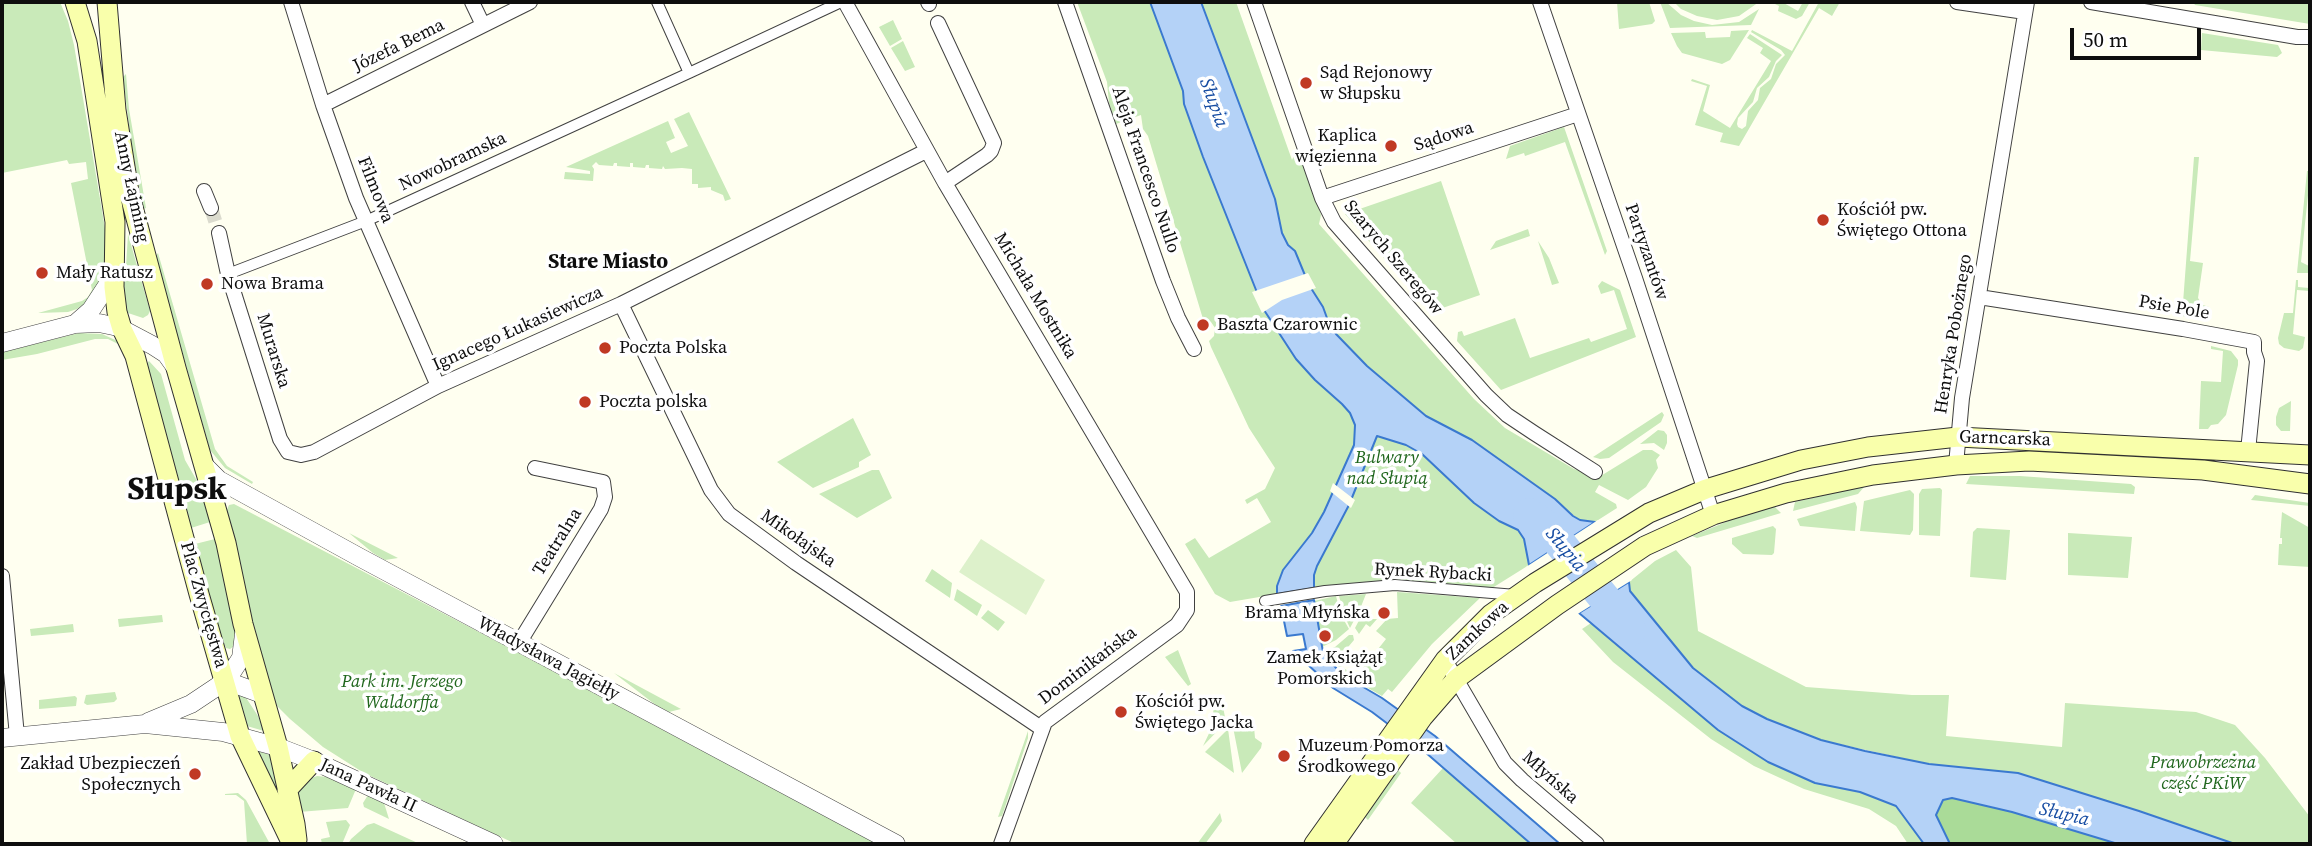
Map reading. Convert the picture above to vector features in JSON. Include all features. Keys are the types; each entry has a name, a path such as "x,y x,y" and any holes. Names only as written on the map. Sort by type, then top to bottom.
{"main road":[{"name":"Anny Łajming","path":"75,2 87,41 115,222 114,299 122,329"},
{"name":"Anny Łajming","path":"107,2 116,110 129,192 176,368"},
{"name":"Plac Zwycięstwa","path":"122,329 135,356 240,736"},
{"name":"Plac Zwycięstwa","path":"176,368 226,543 243,624 278,747 296,824 295,844"},
{"name":"Garncarska","path":"1706,489 1765,470 1828,455 1868,447 1958,437 2310,455"},
{"name":"Garncarska","path":"1713,515 1786,493 1853,479 1956,465 2029,461 2203,470 2310,484"},
{"name":"Zamkowa","path":"1314,844 1446,660 1491,614 1535,583 1649,513 1706,489"},
{"name":"Zamkowa","path":"1334,844 1423,717 1456,679 1557,605 1645,547 1713,515"},
{"path":"240,736 295,844"},
{"path":"287,790 314,761"}],"street":[{"name":"Filmowa","path":"291,2 323,105 366,220 438,386"},
{"path":"472,2 483,25"},
{"name":"Józefa Bema","path":"323,105 530,2"},
{"path":"657,2 689,73"},
{"name":"Nowobramska","path":"228,274 366,220 843,2"},
{"name":"Michała Mostnika","path":"843,2 926,151 1177,573 1187,592 1187,610"},
{"name":"Aleja Francesco Nullo","path":"1065,2 1163,281 1194,349"},
{"name":"Szarych Szeregów","path":"1254,2 1322,198 1334,222 1486,395 1507,415 1595,472"},
{"name":"Partyzantów","path":"1540,2 1713,515"},
{"path":"1956,2 2026,7"},
{"path":"2091,2 2310,37"},
{"name":"Henryka Pobożnego","path":"1956,465 1979,297 2026,7"},
{"path":"938,23 994,143 987,155 945,183"},
{"name":"Sądowa","path":"1322,198 1578,114"},
{"name":"Ignacego Łukasiewicza","path":"314,452 438,386 621,304 926,151"},
{"path":"204,191 211,208"},
{"name":"Murarska","path":"219,233 228,274 284,447 288,452 301,456 314,452"},
{"path":"75,324 91,310 114,275"},
{"name":"Psie Pole","path":"1979,297 2254,342 2257,361 2248,451"},
{"name":"Mikołajska","path":"621,304 711,490 729,514 796,563 1041,728"},
{"path":"2,343 75,324 99,323 122,329 159,349 176,368"},
{"name":"Władysława Jagiełły","path":"205,466 219,480 897,844"},
{"name":"Teatralna","path":"519,643 601,509 605,497 603,482 535,468"},
{"name":"Plac Zwycięstwa","path":"2,576 9,737 145,724 240,736"},
{"name":"Rynek Rybacki","path":"1265,601 1325,591 1395,585 1517,595"},
{"name":"Dominikańska","path":"1001,844 1041,728 1049,718 1177,625 1187,610"},
{"name":"Plac Zwycięstwa","path":"145,724 191,704 235,669 241,658 245,638 243,624"},
{"name":"Młyńska","path":"1446,660 1510,769 1597,844"},
{"name":"Plac Zwycięstwa","path":"224,680 262,694"},
{"name":"Jana Pawła II","path":"240,736 314,761 494,844"}],"green space":[{"path":"2,2 60,2 74,45 108,246 105,277 87,302 68,312 38,313 82,301 92,290 71,183 88,179 86,162 69,164 67,160 2,173"},
{"name":"Bulwary nad Słupią","path":"1077,2 1236,2 1292,160 1299,145 1321,215 1319,224 1474,399 1505,428 1574,469 1599,477 1643,450 1652,450 1660,455 1656,460 1658,468 1646,487 1628,500 1599,485 1595,492 1616,504 1617,508 1595,522 1580,520 1566,510 1526,546 1529,565 1489,590 1429,582 1393,581 1324,586 1230,602 1215,594 1185,544 1195,538 1209,558 1271,522 1257,498 1247,504 1245,500 1265,489 1275,468 1249,428 1211,347 1209,341 1214,336 1215,328 1211,322 1203,319 1148,136 1143,129 1141,115 1116,124 1109,103 1107,82"},
{"path":"1617,2 1649,2 1655,21 1652,24 1619,29"},
{"path":"1660,2 1666,2 1681,15 1694,21 1712,25 1739,22 1759,9 1751,25 1670,28"},
{"path":"1674,2 1759,2 1739,16 1717,20 1697,16 1681,9"},
{"path":"1771,2 1782,2 1798,11 1803,2 1810,2 1802,16 1796,19 1778,11 1779,6"},
{"path":"1819,2 1840,2 1832,16 1819,8 1739,146 1720,142 1723,133 1695,125 1707,86 1691,81 1692,79 1710,85 1703,111 1730,128 1771,61 1760,53 1763,48 1747,38 1750,34 1782,55 1776,61 1769,77 1757,88 1753,102 1738,118 1738,127 1742,129 1746,126 1748,111 1758,100 1760,88 1771,79 1776,64 1785,55 1751,32 1752,30 1792,51"},
{"path":"2193,2 2310,2 2310,24 2195,5"},
{"path":"893,20 902,39 890,46 879,27"},
{"path":"1749,30 1730,60 1722,64 1682,53 1671,33 1705,32 1706,38 1730,37 1731,31"},
{"path":"2202,33 2278,45 2282,53 2277,57 2201,50"},
{"path":"903,41 915,67 905,71 891,48"},
{"path":"126,74 129,109 146,208 143,209 131,142 123,77"},
{"path":"689,112 731,199 725,201 723,195 711,190 711,187 698,188 698,184 692,184 692,169 665,169 663,166 662,169 649,168 649,165 645,168 633,167 633,163 630,163 630,167 617,166 617,163 613,166 599,165 596,162 592,166 593,181 564,179 565,172 590,174 590,171 566,167 668,121 675,138 666,142 671,153 688,146 674,119"},
{"path":"1564,127 1607,251 1605,255 1565,142 1525,156 1524,153 1506,159 1510,146"},
{"path":"2194,157 2199,157 2190,261 2203,263 2198,298 2203,305 2209,307 2207,320 2182,316"},
{"path":"2307,171 2310,171 2310,176 2301,262 2309,266 2308,273 2297,273"},
{"path":"1441,181 1480,295 1431,312 1345,214"},
{"path":"1528,229 1530,236 1490,250 1496,241"},
{"path":"128,234 150,311 143,318 125,312 120,292 126,267"},
{"path":"1538,241 1549,258 1559,283 1552,285"},
{"path":"158,253 215,449 227,466 253,482 252,484 225,468 210,450 155,257"},
{"path":"2310,279 2310,291 2297,290 2293,334 2305,337 2303,348 2299,351 2284,348 2279,344 2278,338 2284,313 2293,313 2296,280 2298,287 2309,288"},
{"path":"1602,281 1620,290 1636,337 1501,390 1457,341 1458,332 1462,331 1464,336 1515,318 1530,358 1589,338 1591,342 1627,329 1614,290 1601,294 1598,286"},
{"path":"79,333 102,334 122,343 95,339 2,360 3,352"},
{"path":"2211,346 2231,351 2238,360 2238,365 2226,415 2218,424 2211,425 2208,429 2199,429 2201,381 2221,382 2223,351 2211,349"},
{"path":"149,361 161,374 185,460 200,486 210,522 191,528 147,363"},
{"path":"2291,401 2290,431 2281,431 2276,425 2279,408"},
{"path":"1662,412 1664,415 1661,422 1609,458 1593,457"},
{"path":"853,418 871,455 859,462 859,467 813,488 777,462"},
{"path":"1658,430 1667,435 1664,450 1654,443 1640,444"},
{"path":"872,470 879,470 892,498 857,518 819,494"},
{"path":"1970,476 2020,476 2131,484 2135,487 2134,494 1966,484"},
{"path":"1865,486 1858,494 1793,511 1795,502"},
{"path":"1940,488 1940,536 1919,535 1919,494 1922,489"},
{"path":"1910,490 1914,494 1913,530 1910,535 1860,531 1864,501"},
{"path":"2255,495 2310,503 2310,506 2251,500"},
{"path":"1855,502 1855,531 1800,526 1797,519"},
{"name":"Park im. Jerzego Waldorffa","path":"234,504 877,844 516,844 364,773 323,747 271,700 226,512 229,505"},
{"path":"1774,506 1781,513 1697,538 1692,536 1733,519"},
{"path":"2282,512 2310,528 2310,567 2278,565 2279,544 2282,544"},
{"path":"1773,526 1776,529 1772,555 1743,554 1732,544 1732,538"},
{"path":"1977,528 2010,530 2006,580 1970,577 1973,532"},
{"path":"349,533 398,558 385,560"},
{"path":"2068,533 2132,537 2128,578 2068,575"},
{"path":"215,539 235,631 234,646 230,649 226,648 222,639 195,544"},
{"path":"981,539 1045,580 1026,615 959,572"},
{"name":"Prawobrzeżna część PKiW","path":"1676,550 1691,567 1698,631 1806,687 1949,695 1946,736 2062,747 2065,703 2196,712 2235,725 2265,758 2310,817 2310,844 2235,844 2139,811 1954,766 1929,764 1821,740 1767,719 1742,706 1693,668 1630,591 1629,582 1655,561"},
{"path":"932,569 952,583 950,598 925,581"},
{"path":"957,589 982,605 977,616 954,600"},
{"path":"1397,592 1480,598 1432,644 1392,692 1388,689 1382,696 1354,680 1336,665 1337,663 1356,677 1386,639 1376,631 1387,619 1398,618"},
{"path":"1366,594 1360,609 1350,628 1339,596"},
{"path":"1336,596 1341,615 1349,629 1322,647 1314,601"},
{"path":"988,610 1005,622 998,631 981,618"},
{"path":"1364,611 1372,614 1372,619 1377,619 1370,627 1366,624 1359,634 1355,628"},
{"path":"162,615 163,622 119,627 118,619"},
{"path":"1591,623 1718,730 1768,762 1815,783 1860,792 1896,806 1924,844 1908,844 1896,826 1869,809 1804,789 1754,766 1711,739 1613,662 1582,629"},
{"path":"73,624 74,632 31,636 30,629"},
{"path":"1349,635 1353,635 1354,640 1333,665 1323,652 1335,647"},
{"path":"1178,650 1191,684 1188,686 1165,657"},
{"path":"614,673 681,709 669,712 657,706"},
{"path":"235,684 258,716 264,731 247,726"},
{"path":"115,692 117,699 114,702 84,703 86,695"},
{"path":"75,696 76,706 39,709 39,700"},
{"path":"1219,701 1222,702 1226,722 1203,746 1214,723 1213,707"},
{"path":"1233,727 1254,727 1255,738 1262,743 1242,773"},
{"path":"1228,729 1234,773 1205,752"},
{"path":"1028,731 1002,816 998,817"},
{"path":"258,751 270,755 279,797"},
{"path":"1443,768 1531,844 1457,844 1411,803"},
{"path":"1397,769 1401,773 1368,820 1365,817"},
{"path":"317,776 327,777 356,789 348,808 299,812 298,791"},
{"path":"238,793 246,800 270,844 247,844 244,801 236,795 225,795"},
{"path":"368,795 384,803 389,819 364,807 363,803"},
{"path":"1952,798 2012,812 2118,844 1950,844 1936,815 1943,800"},
{"path":"1220,813 1222,821 1205,844 1197,844"},
{"path":"346,820 350,825 342,844 322,844 321,839 330,837 326,822"},
{"path":"374,823 420,844 348,844 367,825"}],"water":[{"path":"1150,2 1201,2 1275,199 1282,233 1288,245 1295,251 1309,285 1336,334 1367,366 1426,416 1472,440 1555,499 1573,516 1595,522 1529,565 1524,539 1518,530 1499,521 1474,503 1422,454 1406,445 1377,436 1349,505 1317,566 1314,588 1277,594 1283,570 1312,533 1324,512 1354,445 1355,425 1342,404 1296,359 1264,310 1203,157 1184,104 1183,91"},
{"path":"1629,582 1630,591 1693,668 1742,706 1767,719 1821,740 1865,751 1929,764 2018,773 2235,844 2118,844 2012,812 1952,798 1943,800 1936,815 1950,844 1924,844 1896,806 1860,792 1815,783 1768,762 1718,730 1579,613"},
{"path":"1314,600 1323,652 1341,674 1382,698 1435,736 1560,844 1531,844 1425,752 1372,712 1333,688 1293,651 1306,649 1303,634 1287,636 1281,606"}],"pier":[{"path":"1308,273 1316,288 1282,300 1262,313 1252,292"},
{"path":"1333,483 1355,500 1351,508 1330,491"},
{"path":"1598,520 1597,525 1531,568 1526,567"},
{"path":"1630,578 1632,580 1576,615 1577,610"}],"waterway":[{"name":"Słupia","path":"1529,514 1546,526 1630,630"}],"tunnel":[{"path":"211,208 219,233"}],"place":[{"name":"Sąd Rejonowy w Słupsku","path":"1306,83"},
{"name":"Kaplica więzienna","path":"1391,146"},
{"name":"Kościół pw. Świętego Ottona","path":"1823,220"},
{"name":"Mały Ratusz","path":"42,273"},
{"name":"Nowa Brama","path":"207,284"},
{"name":"Baszta Czarownic","path":"1203,325"},
{"name":"Poczta Polska","path":"605,348"},
{"name":"Poczta polska","path":"585,402"},
{"name":"Brama Młyńska","path":"1384,613"},
{"name":"Zamek Książąt Pomorskich","path":"1325,636"},
{"name":"Kościół pw. Świętego Jacka","path":"1121,712"},
{"name":"Muzeum Pomorza Środkowego","path":"1284,756"},
{"name":"Zakład Ubezpieczeń Społecznych","path":"195,774"}],"district":[{"name":"Stare Miasto","path":"608,263"},
{"name":"Słupsk","path":"177,491"}]}
